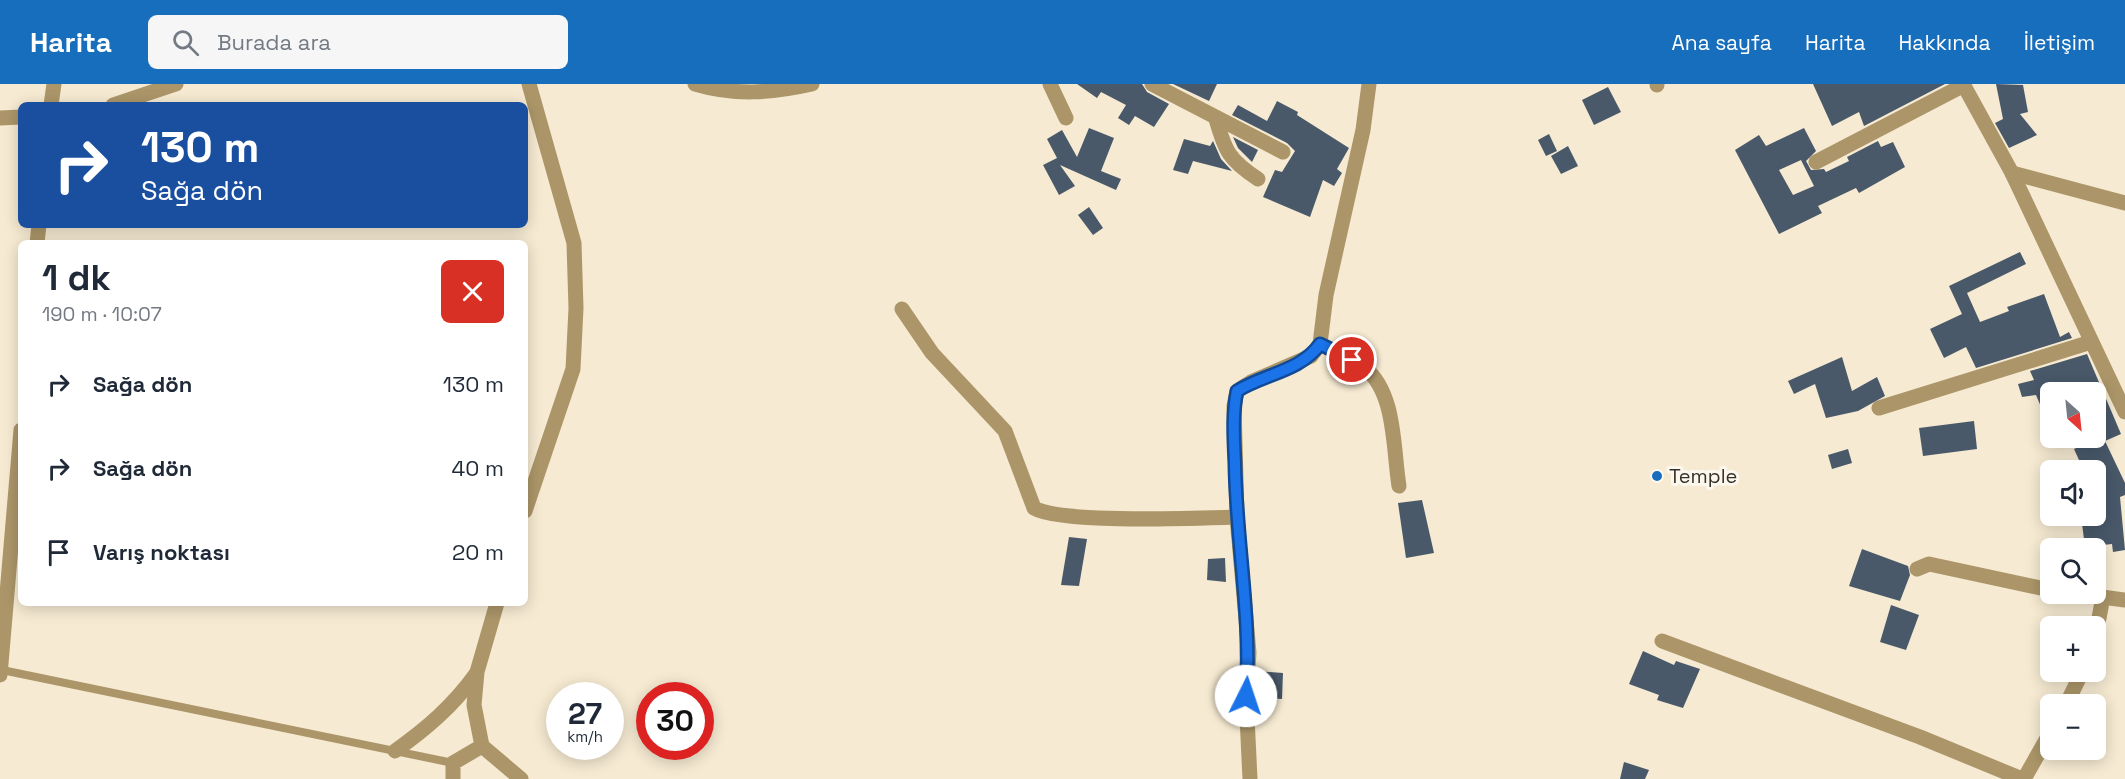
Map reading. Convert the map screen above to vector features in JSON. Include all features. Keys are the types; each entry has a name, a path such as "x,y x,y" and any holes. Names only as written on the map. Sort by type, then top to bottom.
{"street":[{"path":"51,102 54,84"},
{"path":"122,102 176,84"},
{"path":"528,503 573,369 576,309 574,243 529,84"},
{"path":"695,84 715,90 751,94 812,84"},
{"path":"1050,84 1066,118"},
{"path":"1152,84 1283,152"},
{"path":"1250,779 1246,696 1249,653 1237,517 1234,406 1237,391 1251,382 1311,356 1320,344 1326,295 1363,130 1369,84"},
{"path":"1816,162 1964,85 2012,173 2125,412"},
{"path":"0,118 18,117"},
{"path":"1216,119 1225,151 1236,164 1258,178"},
{"path":"2012,173 2125,203"},
{"path":"902,309 932,353 1005,431 1034,508 1043,513 1077,516 1237,517"},
{"path":"1879,408 2091,342"},
{"path":"1320,344 1364,368 1380,384 1387,405 1399,486"},
{"path":"1,673 18,466"},
{"path":"1917,569 1929,564 2040,588"},
{"path":"2106,597 2125,600"},
{"path":"496,606 477,672 474,705 482,746 521,779"},
{"path":"1662,642 1920,737 2023,779 2040,750"},
{"path":"394,751 417,736 458,699 477,672"},
{"path":"453,779 453,763 482,746"}],"lane":[{"path":"1,673 453,763"}],"building":[{"path":"1077,84 1142,84 1147,92 1169,104 1154,127 1135,116 1129,125 1118,118 1126,105 1101,92 1097,98"},
{"path":"1173,84 1217,84 1209,101"},
{"path":"1813,84 1945,84 1864,126 1859,112 1832,126"},
{"path":"1996,84 2023,85 2028,112 2020,114 2037,135 2009,148 1995,123 2003,119"},
{"path":"1608,87 1621,112 1594,125 1582,100"},
{"path":"1277,101 1298,112 1297,115 1349,148 1337,169 1342,173 1334,186 1323,180 1310,217 1263,197 1275,170 1282,172 1295,151 1287,143 1232,115 1238,105 1267,121"},
{"path":"1089,128 1114,138 1101,171 1121,179 1116,190 1060,165 1075,186 1059,195 1043,165 1057,158 1047,139 1062,130 1077,157"},
{"path":"1804,128 1816,151 1806,161 1811,170 1824,169 1826,172 1849,161 1847,157 1878,141 1881,147 1893,142 1905,167 1859,193 1856,188 1818,206 1822,213 1779,234 1735,150 1759,135 1766,146","holes":["1801,160 1814,186 1793,195 1779,170"]},
{"path":"1549,134 1557,151 1546,156 1538,140"},
{"path":"1233,137 1258,150 1252,162 1238,148"},
{"path":"1184,139 1210,146 1213,141 1221,159 1232,171 1193,161 1188,174 1173,170"},
{"path":"1568,146 1578,166 1561,174 1551,156"},
{"path":"1089,207 1103,228 1093,235 1078,215"},
{"path":"2020,252 2026,264 1967,293 1980,322 2009,311 2007,307 2044,294 2060,337 2069,332 2072,338 1976,368 1966,347 1944,358 1930,329 1962,314 1949,286"},
{"path":"2087,354 2099,382 2040,382 2040,404 2036,395 2022,397 2018,384 2034,380 2030,371"},
{"path":"1842,357 1852,391 1877,377 1885,396 1858,411 1826,418 1815,384 1794,394 1788,381"},
{"path":"2106,399 2121,434 2106,441"},
{"path":"1974,421 1977,449 1923,456 1919,428"},
{"path":"2106,443 2125,483 2125,495 2120,497 2125,550 2113,552 2112,544 2106,545 2106,538 2084,538 2082,526 2106,526 2106,460 2079,460 2074,449 2106,448"},
{"path":"1848,449 1852,463 1832,469 1828,455"},
{"path":"1422,500 1434,553 1406,558 1398,503"},
{"path":"1069,537 1087,539 1079,586 1061,585"},
{"path":"1862,549 1908,566 1910,575 1900,601 1849,586"},
{"path":"1225,558 1226,582 1207,580 1208,559"},
{"path":"1891,605 1919,615 1906,650 1880,642"},
{"path":"1643,651 1674,665 1676,661 1700,669 1683,708 1657,700 1659,695 1629,684"},
{"path":"1257,671 1283,673 1282,699 1263,698 1263,708 1256,708"},
{"path":"1624,762 1649,770 1645,779 1620,779"}],"place":[{"name":"Temple","path":"1657,476"}],"route":[{"path":"1246,696 1249,653 1235,481 1234,406 1237,391 1251,382 1311,356 1320,344 1352,360"}]}
